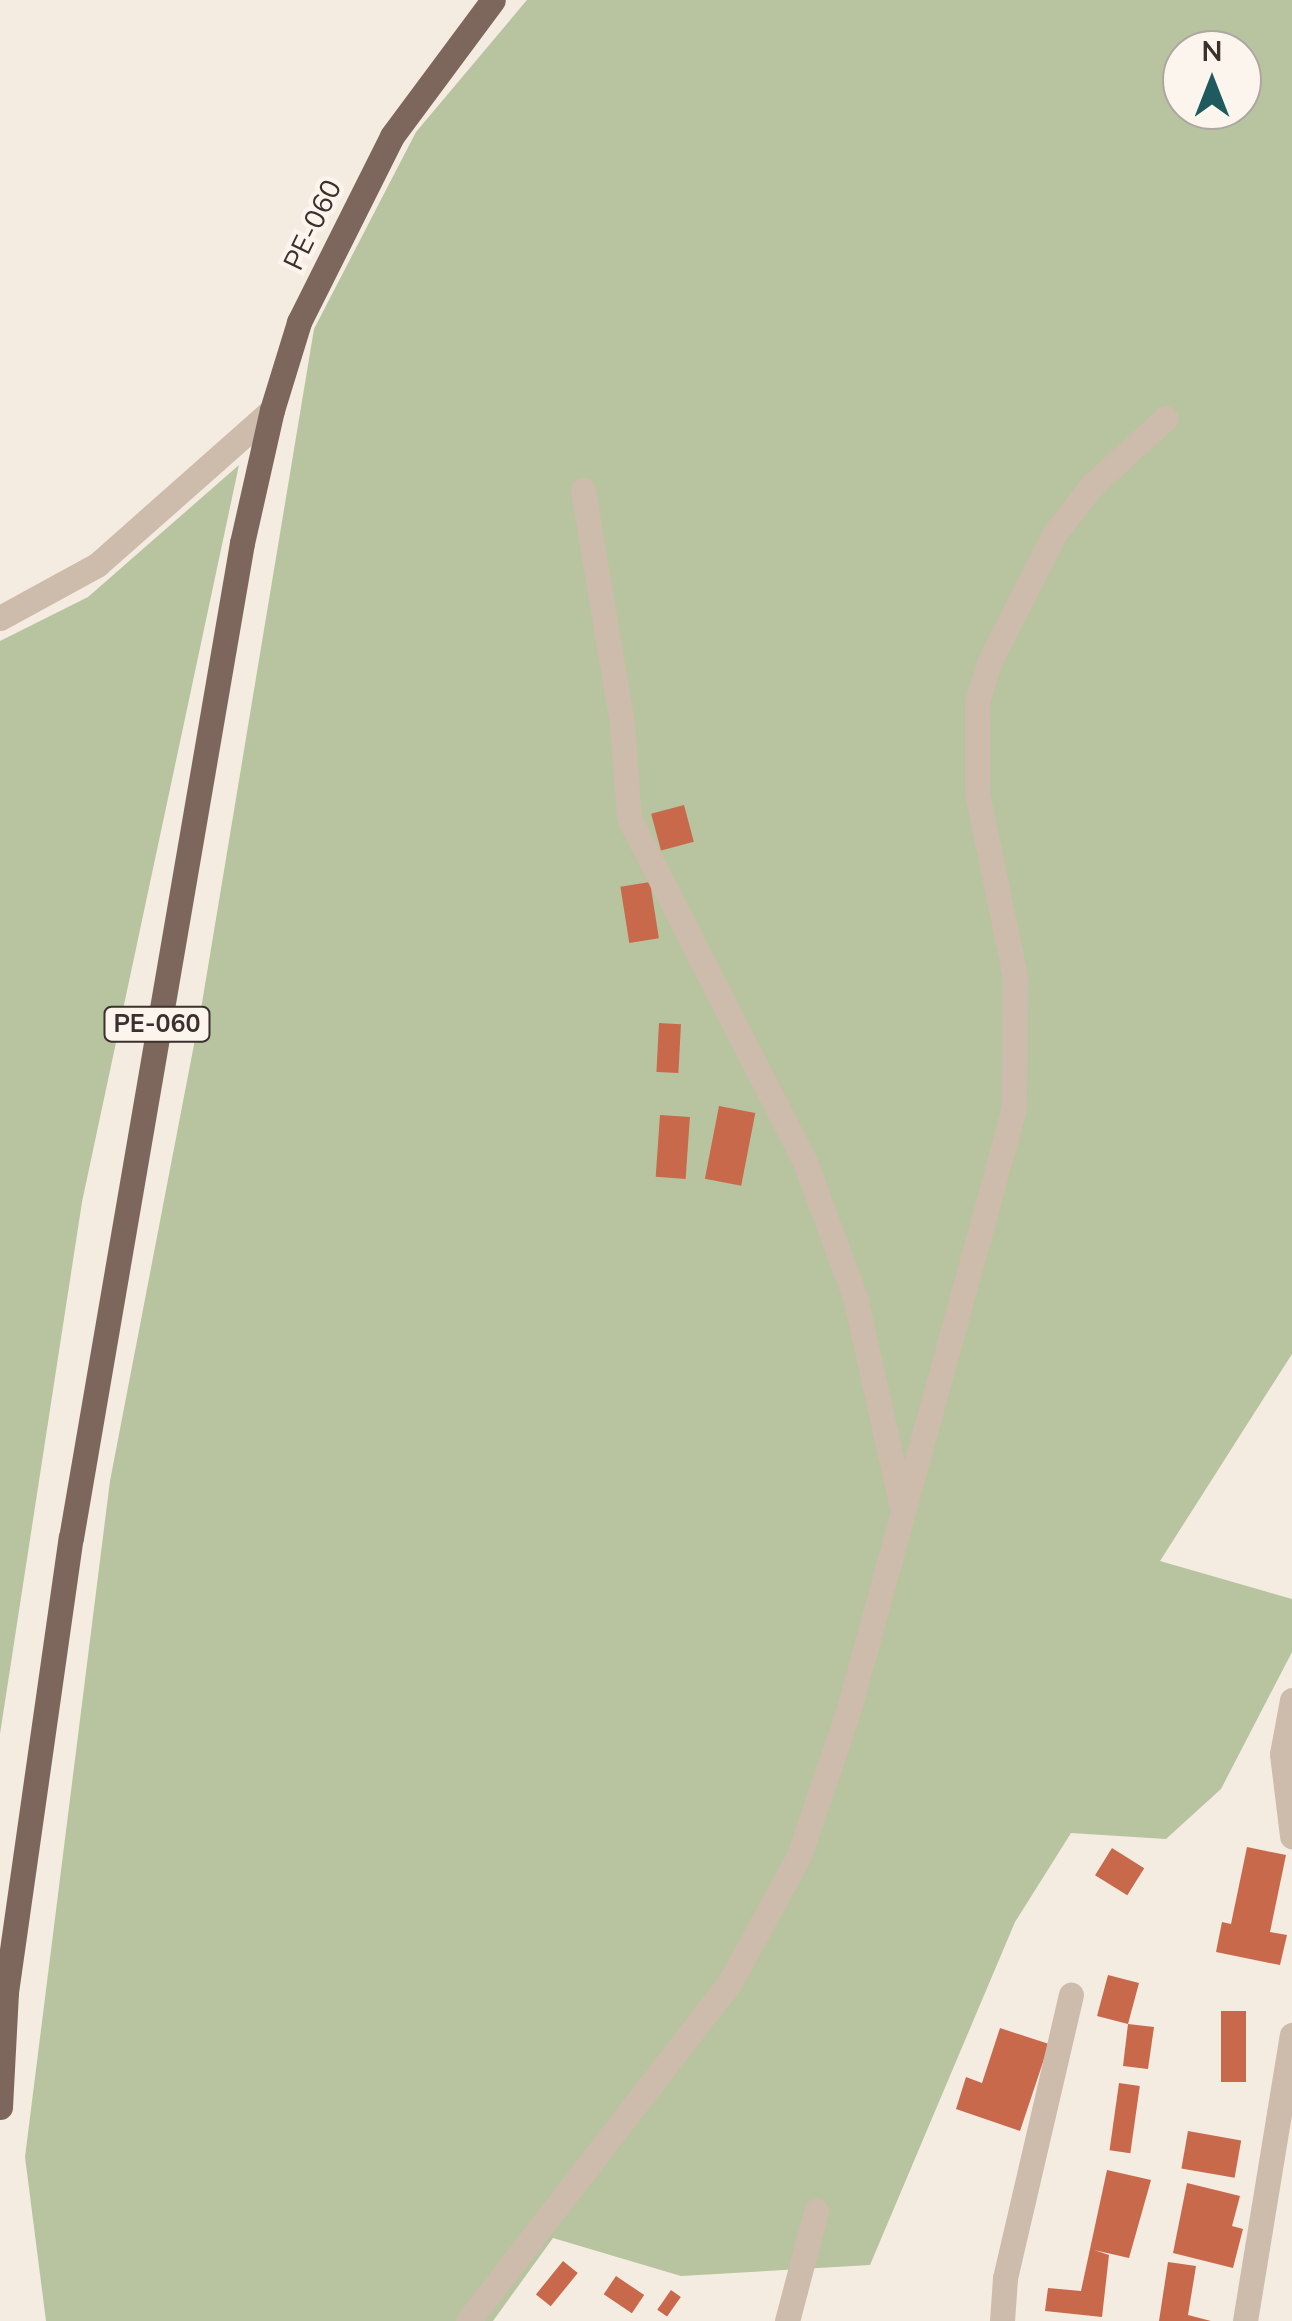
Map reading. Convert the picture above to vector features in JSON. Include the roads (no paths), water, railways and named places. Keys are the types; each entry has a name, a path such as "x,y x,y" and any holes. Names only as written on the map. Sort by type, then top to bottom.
{"main road":[{"name":"PE-060","path":"0,2107 6,1992 74,1518 242,543 272,410 300,322 392,136 493,0"}],"street":[{"path":"0,618 97,565 272,410"},
{"path":"468,2321 730,1982 798,1858 848,1712 1014,1108 1015,976 976,792 977,702 990,660 1055,533 1093,484 1166,418"},
{"path":"584,490 622,723 629,818 805,1162 856,1297 902,1508"},
{"path":"1292,1700 1282,1780 1292,1836"},
{"path":"1002,2321 1005,2278 1071,1995"},
{"path":"1245,2321 1282,2166 1292,2035"},
{"path":"786,2321 816,2211"}]}
